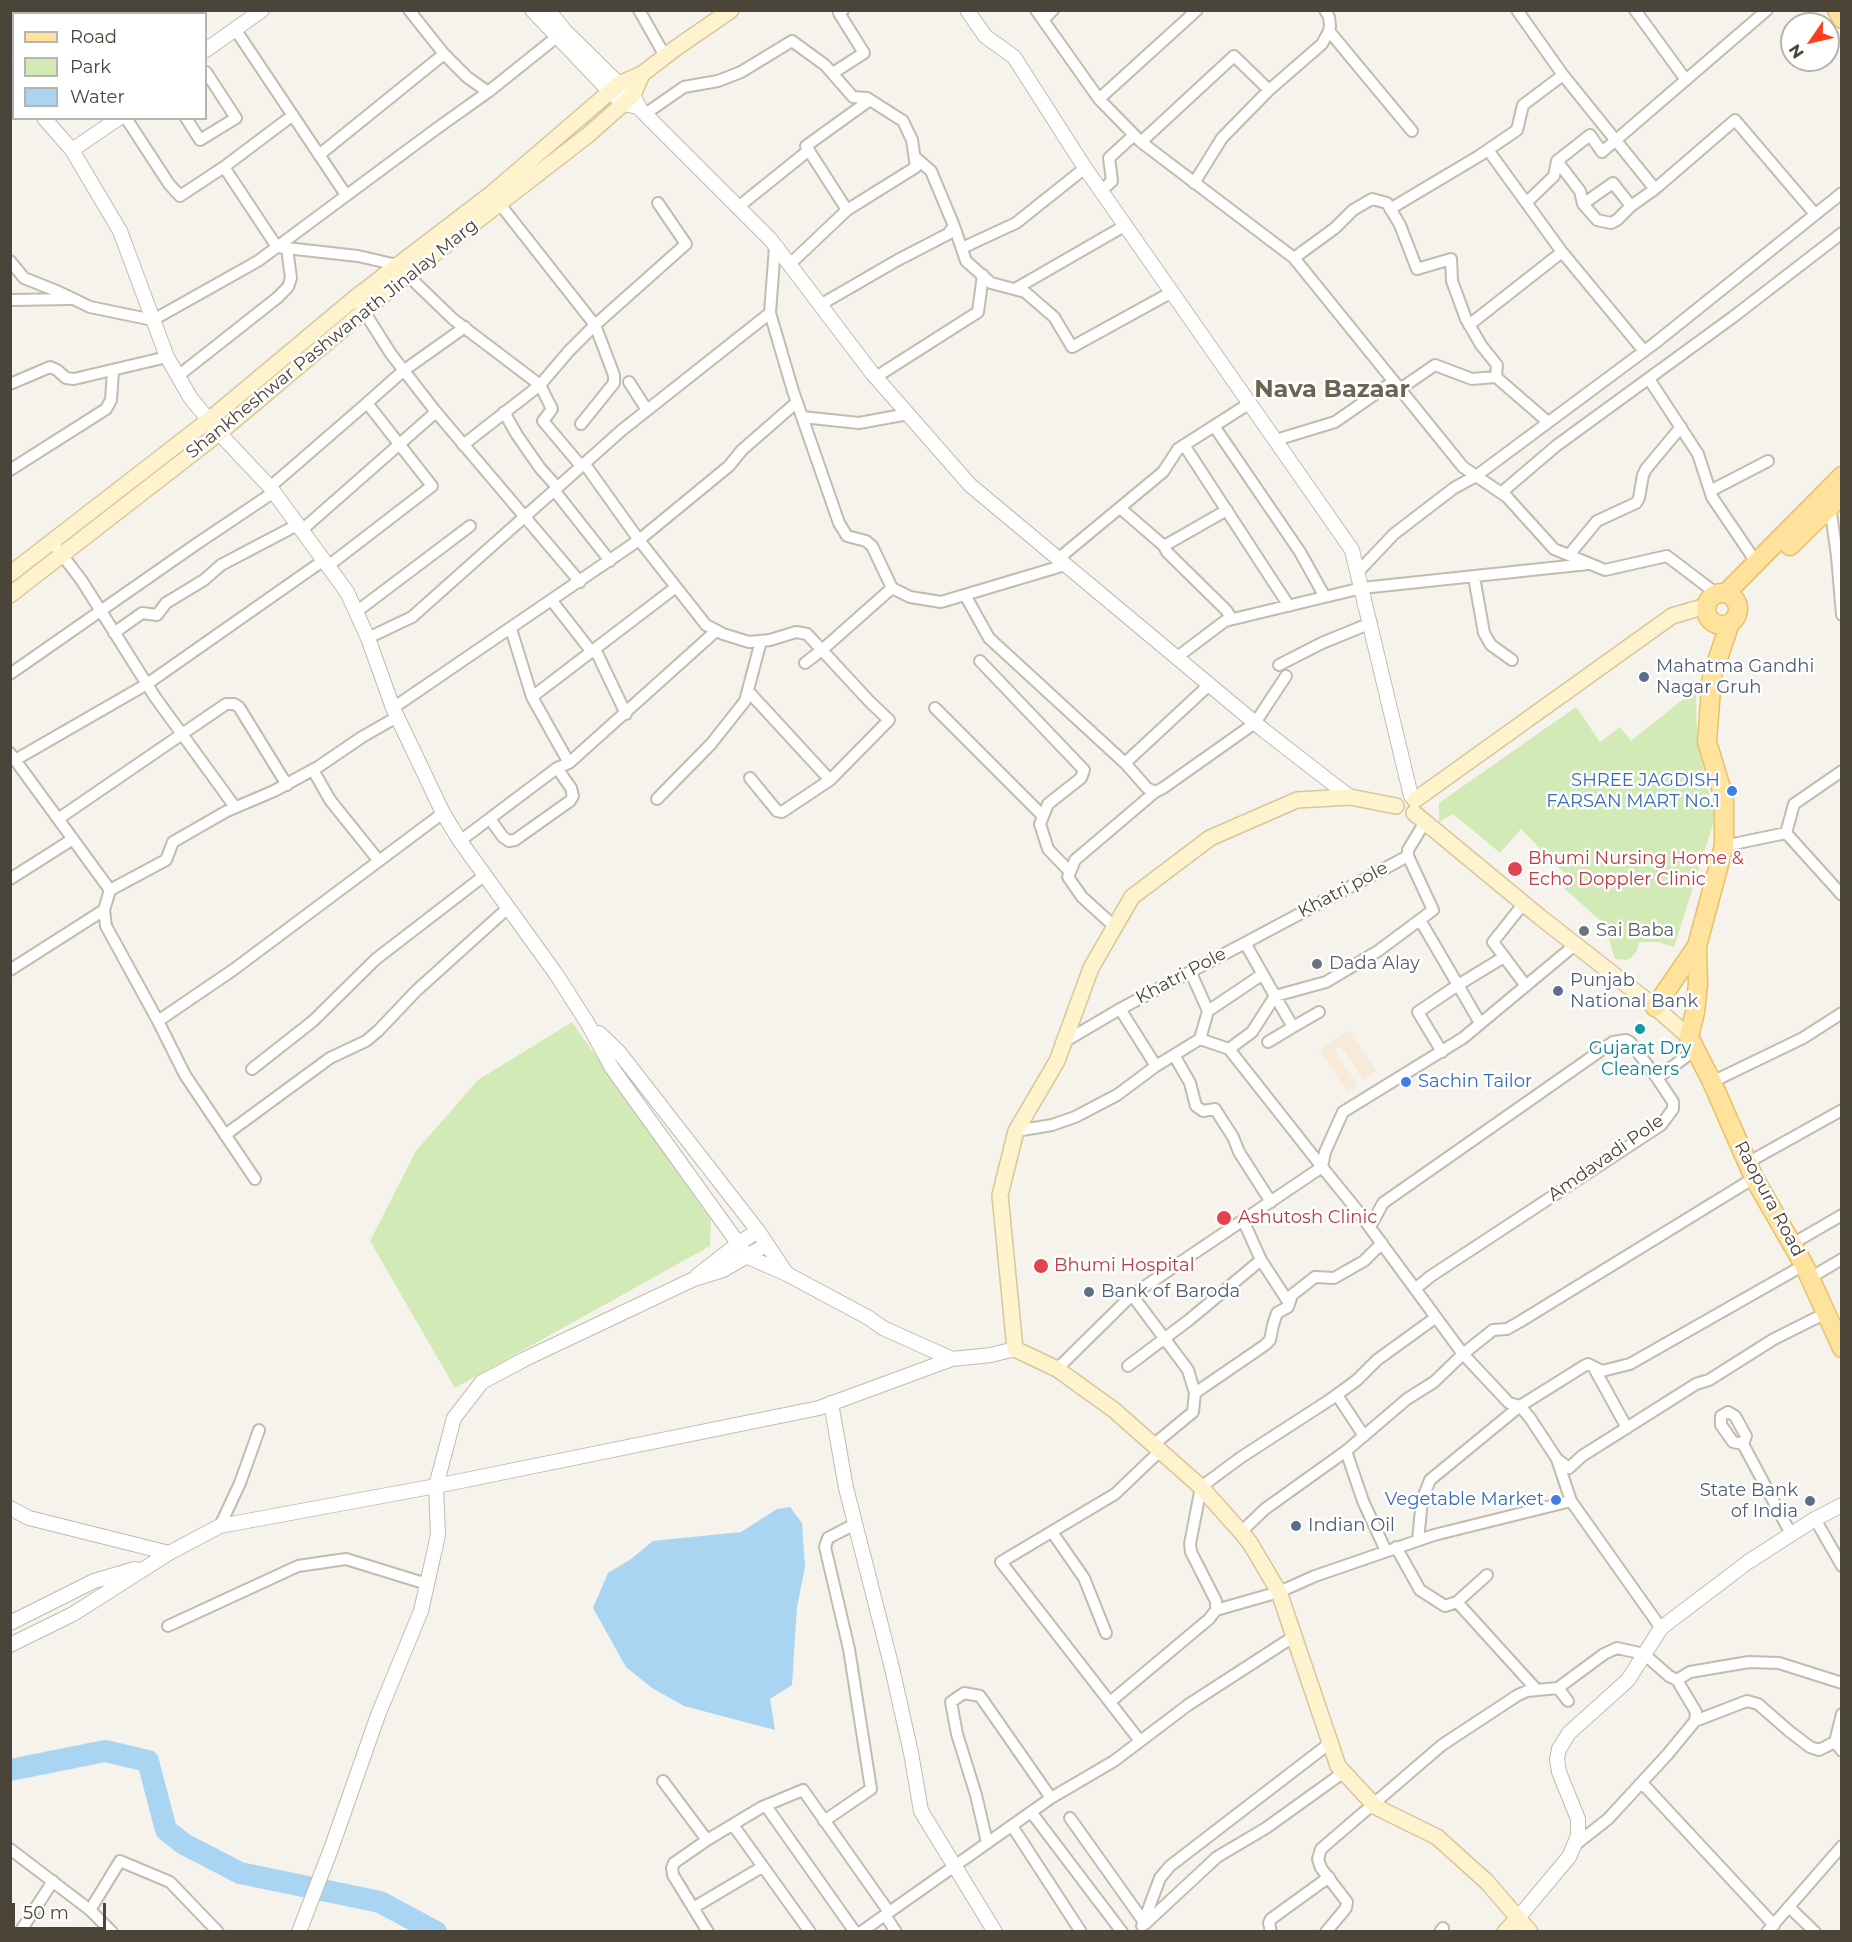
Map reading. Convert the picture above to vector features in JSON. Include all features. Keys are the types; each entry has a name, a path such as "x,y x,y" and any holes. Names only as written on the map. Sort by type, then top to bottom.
{"main road":[{"path":"495,199 615,88 642,74 731,10"},
{"path":"1837,10 1842,18"},
{"path":"10,574 58,549 209,420 495,199 636,105 642,74"},
{"name":"Shankheshwar Pashwanath Jinalay Marg","path":"10,595 58,549 219,433 359,304"},
{"path":"1530,1932 1487,1882 1437,1837 1376,1807 1338,1766 1279,1592 1250,1543 1200,1487 1114,1410 1057,1369 1016,1349 1000,1195 1016,1131 1057,1061 1091,968 1132,897 1210,838 1297,800 1350,797 1396,806 1403,816 1407,817 1672,616 1721,598 1842,476"},
{"path":"1730,623 1720,625 1710,620 1706,611 1836,500"},
{"path":"1692,1044 1698,984 1697,946 1724,846 1724,798 1707,742 1712,676 1730,623 1737,615 1737,605 1721,598"},
{"path":"1416,808 1524,903 1654,1007 1692,1044"},
{"path":"1654,1007 1697,946"},
{"name":"Raopura Road","path":"1692,1044 1712,1082 1751,1170 1833,1318 1842,1348"},
{"path":"1505,1932 1518,1918"}],"street":[{"path":"207,49 262,10"},
{"path":"409,10 444,54 467,77 488,92"},
{"path":"532,10 561,34 615,88 636,105 775,246 876,377 970,485 1255,723 1350,797"},
{"path":"548,10 561,34"},
{"path":"639,10 665,56"},
{"path":"833,73 864,53 839,13 843,10"},
{"path":"967,10 985,36 1014,57 1085,168 1352,550 1416,808"},
{"path":"1036,10 1099,99 1137,139 1294,258 1463,466 1501,493 1554,549 1605,570 1667,556 1721,598"},
{"path":"1042,20 1053,10"},
{"path":"1099,99 1197,10"},
{"path":"1194,183 1222,138 1269,90 1322,44 1329,32 1329,16 1325,10"},
{"path":"1517,10 1563,75 1655,189"},
{"path":"1635,10 1686,80"},
{"path":"1527,202 1554,176 1557,161 1590,135 1602,152 1767,10"},
{"path":"235,29 346,195"},
{"path":"1329,32 1412,131"},
{"path":"10,261 24,278 90,308 153,320 282,247 346,195 488,92 561,34"},
{"path":"636,105 684,87 718,81 741,72 792,41 825,65 853,97 867,98 903,121 912,140 916,167 847,210 789,265"},
{"path":"319,155 444,54"},
{"path":"1101,191 1112,181 1109,158 1137,139 1234,56 1269,90"},
{"path":"187,120 200,140 236,118 207,74"},
{"path":"1390,209 1517,130 1524,105 1563,75"},
{"path":"847,210 806,146 870,100"},
{"path":"127,120 169,184 180,196 224,167 293,115"},
{"path":"46,120 72,150 120,231 167,357 190,397 219,433 272,489 347,592 368,638 395,712 443,813 460,841 509,907 588,1023 612,1068 748,1257 787,1274 870,1318 883,1328 952,1359"},
{"path":"72,150 115,120"},
{"path":"1557,161 1580,191 1583,204 1597,220 1611,223 1655,189 1735,120 1815,214"},
{"path":"737,208 809,150"},
{"path":"1488,150 1562,252 1644,351"},
{"path":"916,158 931,171 966,261 991,283 1025,292 1054,317 1072,346 1172,292"},
{"path":"178,376 277,298 288,287 291,278 282,247 224,167"},
{"path":"962,248 1016,223 1085,168"},
{"path":"1583,204 1613,183 1631,206"},
{"path":"1358,572 1394,534 1644,351 1842,193"},
{"path":"495,199 595,325 614,375 614,383 581,424"},
{"path":"1294,258 1335,228 1353,210 1372,199 1387,203 1400,225 1417,269 1451,259 1452,280 1469,325 1481,345 1497,364 1496,377"},
{"path":"463,445 540,385 595,325 686,244 658,203"},
{"path":"1015,290 1126,225"},
{"path":"820,305 948,234 954,226"},
{"path":"1501,493 1556,446 1733,317 1842,233"},
{"path":"775,246 770,313 797,402 839,523 848,536 866,541 872,546 892,588 910,597 941,602 1062,562 1163,472 1178,449 1250,403"},
{"path":"282,247 358,256 402,270 465,327 540,385 552,410 543,421 583,465 706,625 716,631 749,642 796,632 807,634 889,720 830,780 782,812 777,811 750,778"},
{"path":"1469,325 1562,252"},
{"path":"876,377 978,312 983,275"},
{"path":"10,300 74,299"},
{"path":"359,304 391,354 436,412 579,582"},
{"path":"368,638 412,617 647,410 770,313"},
{"path":"10,674 272,489 403,370 465,327"},
{"path":"10,384 50,367 66,378 74,379 167,357"},
{"path":"1276,441 1335,422 1435,365 1472,380 1496,377 1548,422"},
{"path":"10,470 106,409 111,400 113,371"},
{"path":"1649,379 1698,454 1712,497 1756,562"},
{"path":"629,382 647,410"},
{"path":"255,1179 185,1075 106,926 104,910 110,890 166,860 173,842 234,807 313,770 610,561 729,466 742,450 797,402"},
{"path":"110,890 13,756 147,684 326,563 432,486 367,403"},
{"path":"114,633 142,613 157,615 166,603 204,580 222,565 301,527 400,446 436,412"},
{"path":"504,412 540,468 610,561"},
{"path":"802,417 859,423 908,414"},
{"path":"1214,426 1300,552 1325,597"},
{"path":"1569,555 1597,521 1636,503 1646,469 1681,427"},
{"path":"1184,445 1289,606"},
{"path":"1710,491 1768,461"},
{"path":"1836,500 1837,556 1842,615"},
{"path":"1120,508 1164,546 1167,552 1219,603 1232,619"},
{"path":"1164,546 1227,510"},
{"path":"356,612 470,526"},
{"path":"58,549 147,684 234,807"},
{"path":"1176,658 1225,621 1362,588 1590,564"},
{"path":"1474,577 1484,633 1491,645 1512,660"},
{"path":"532,696 676,587"},
{"path":"805,663 822,651 892,588"},
{"path":"965,595 989,638 1125,763 1147,789 1155,792"},
{"path":"552,601 593,650 626,714"},
{"path":"1279,665 1322,643 1371,624"},
{"path":"511,629 532,696 569,764"},
{"path":"460,841 557,768 569,764 716,631"},
{"path":"657,799 711,744 745,701 761,641"},
{"path":"980,662 1084,770 1080,778 1048,804 1040,824 1048,849 1070,872"},
{"path":"1115,927 1082,897 1068,877 1075,860 1155,792 1255,723 1286,675"},
{"path":"1125,763 1209,685"},
{"path":"748,691 830,780"},
{"path":"58,819 226,704 239,707 287,784"},
{"path":"935,708 1043,816"},
{"path":"490,819 503,837 509,841 515,840 570,801 573,796 571,788 557,768"},
{"path":"313,770 330,800 379,861"},
{"path":"1786,833 1794,804 1842,771"},
{"name":"Khatri pole","path":"1245,943 1408,856 1416,808"},
{"path":"158,1021 233,970 443,813"},
{"path":"1724,846 1786,833"},
{"path":"1786,833 1842,894"},
{"path":"10,879 72,839"},
{"path":"1229,1049 1252,1032 1275,996 1326,982 1378,951 1433,910 1408,856"},
{"path":"252,1070 313,1021 376,959 485,875"},
{"path":"1524,903 1493,942 1526,986"},
{"path":"225,1135 330,1058 366,1041 416,991 509,907"},
{"path":"10,970 104,910"},
{"path":"1420,920 1480,1023"},
{"name":"Khatri Pole","path":"1064,1042 1120,1009 1245,943 1293,1027"},
{"path":"1057,1369 1132,1295 1322,1167 1325,1152 1343,1112 1442,1052 1576,944"},
{"path":"1442,1052 1418,1012 1504,957"},
{"path":"1016,1131 1052,1125 1075,1117 1117,1095 1156,1066 1200,1039 1208,1011 1191,973"},
{"path":"1208,1011 1263,974"},
{"path":"1120,1009 1156,1066"},
{"path":"1268,1042 1319,1012"},
{"path":"1712,1082 1803,1038 1842,1013"},
{"path":"588,1023 618,1051 758,1231 787,1274"},
{"path":"1200,1039 1229,1049 1370,1227 1463,1354 1509,1403 1520,1406 1530,1418 1557,1459 1570,1501 1661,1628"},
{"name":"Amdavadi Pole","path":"1370,1227 1383,1203 1613,1042 1626,1040 1630,1042 1657,1078 1673,1102 1666,1120 1431,1276 1415,1289"},
{"path":"1657,1078 1692,1044"},
{"path":"1174,1055 1190,1083 1196,1106 1203,1111 1215,1108 1233,1137 1239,1152 1271,1202"},
{"path":"1240,1532 1274,1502 1346,1451 1407,1399 1434,1382 1463,1354 1493,1330 1507,1329 1521,1321 1842,1110"},
{"path":"1792,1244 1842,1215"},
{"path":"1244,1220 1261,1260 1289,1303"},
{"path":"694,1279 758,1231"},
{"path":"1195,1393 1270,1340 1272,1325 1277,1313 1288,1307 1292,1295 1315,1277 1334,1278 1364,1261 1382,1243"},
{"path":"299,1932 378,1715 421,1611 438,1535 436,1486 454,1419 482,1382 525,1359 694,1279 723,1270 766,1245"},
{"path":"1418,1540 1422,1500 1430,1480 1520,1406 1588,1364 1602,1371 1630,1364 1807,1272 1842,1259"},
{"path":"1128,1366 1189,1320 1261,1260"},
{"path":"1132,1295 1188,1370 1195,1393 1193,1412 1156,1448 1115,1494 1001,1562 1140,1741"},
{"path":"1216,1610 1216,1601 1191,1552 1190,1544 1200,1487 1337,1395 1357,1380 1377,1360 1435,1318"},
{"path":"1557,1459 1569,1468 1582,1455 1696,1384 1709,1380 1774,1339 1833,1318"},
{"path":"10,1645 73,1614 169,1553 220,1526 436,1486 819,1408 952,1359 991,1355 1016,1349"},
{"path":"1594,1368 1627,1428"},
{"path":"1337,1395 1364,1436"},
{"path":"831,1404 846,1488 892,1668 921,1811 995,1932"},
{"path":"220,1526 240,1483 260,1430"},
{"path":"1743,1444 1791,1534"},
{"path":"1346,1451 1363,1501 1391,1549 1420,1590 1445,1606 1457,1602 1487,1575"},
{"path":"1110,1702 1209,1619 1216,1610 1279,1592 1315,1576 1418,1540 1570,1501"},
{"path":"1518,1918 1569,1857 1578,1836 1578,1819 1559,1772 1557,1759 1559,1749 1569,1733 1628,1680 1661,1628 1748,1562 1815,1519 1842,1505"},
{"path":"10,1508 29,1518 169,1553"},
{"path":"1815,1519 1842,1566"},
{"path":"824,1821 871,1790 849,1649 825,1547 828,1538 855,1524"},
{"path":"1052,1532 1084,1578 1106,1633"},
{"path":"168,1626 298,1566 346,1559 427,1584"},
{"path":"10,1623 94,1581 152,1564"},
{"path":"1457,1602 1536,1689"},
{"path":"861,1932 1051,1798 1114,1761 1188,1705 1293,1637"},
{"path":"1326,1932 1346,1908 1347,1902 1321,1868 1318,1859 1321,1849 1442,1745 1518,1695 1536,1689 1558,1688 1604,1654 1617,1648 1644,1654 1669,1676 1677,1680 1695,1712 1695,1721"},
{"path":"1677,1680 1690,1672 1759,1662 1779,1663 1842,1683"},
{"path":"1558,1688 1569,1701"},
{"path":"987,1842 976,1795 957,1734 951,1702 964,1693 980,1696 1051,1798"},
{"path":"1575,1845 1608,1819 1695,1721 1747,1701 1758,1704 1810,1747 1819,1749 1838,1746 1842,1714"},
{"path":"1142,1927 1160,1878 1170,1866 1330,1743"},
{"path":"1142,1927 1217,1857 1266,1828 1344,1772"},
{"path":"663,1782 707,1840"},
{"path":"1642,1783 1770,1928 1842,1846"},
{"path":"708,1932 673,1875 674,1863 707,1840 766,1806 803,1790 887,1913 896,1932"},
{"path":"766,1806 855,1932"},
{"path":"1032,1812 1122,1932"},
{"path":"1070,1818 1142,1927"},
{"path":"733,1825 810,1932"},
{"path":"1012,1826 1081,1932"},
{"path":"10,1849 90,1910 112,1932"},
{"path":"90,1910 120,1862 170,1882 218,1932"},
{"path":"693,1908 762,1867"},
{"path":"1271,1932 1269,1923 1271,1919 1329,1877"},
{"path":"20,1932 53,1881"},
{"path":"1789,1907 1815,1932"}],"shaded area":[{"path":"1348,1030 1376,1071 1364,1080 1341,1046 1334,1050 1358,1085 1347,1092 1319,1050"}],"green space":[{"path":"1696,689 1697,741 1715,818 1674,947 1657,942 1639,942 1637,951 1631,958 1615,959 1604,924 1564,888 1570,879 1521,829 1500,853 1453,814 1439,822 1439,803 1576,707 1600,742 1620,727 1631,741"},
{"path":"572,1022 711,1220 710,1246 455,1388 370,1241 416,1151 478,1080"}],"water":[{"path":"790,1507 802,1523 805,1567 797,1607 792,1685 770,1699 775,1730 684,1706 652,1688 626,1667 593,1608 608,1573 631,1559 653,1541 741,1532 777,1509"}],"waterway":[{"path":"10,1770 105,1751 148,1761 166,1830 184,1844 240,1873 380,1902 436,1932"}],"place":[{"name":"Mahatma Gandhi Nagar Gruh","path":"1644,677"},
{"name":"SHREE JAGDISH FARSAN MART No.1","path":"1732,791"},
{"name":"Bhumi Nursing Home & Echo Doppler Clinic","path":"1515,869"},
{"name":"Sai Baba","path":"1584,931"},
{"name":"Dada Alay","path":"1317,964"},
{"name":"Punjab National Bank","path":"1558,991"},
{"name":"Gujarat Dry Cleaners","path":"1640,1029"},
{"name":"Sachin Tailor","path":"1406,1082"},
{"name":"Ashutosh Clinic","path":"1224,1218"},
{"name":"Bhumi Hospital","path":"1041,1266"},
{"name":"Bank of Baroda","path":"1089,1292"},
{"name":"Vegetable Market","path":"1556,1500"},
{"name":"State Bank of India","path":"1810,1501"},
{"name":"Indian Oil","path":"1296,1526"}],"district":[{"name":"Nava Bazaar","path":"1332,390"}]}
